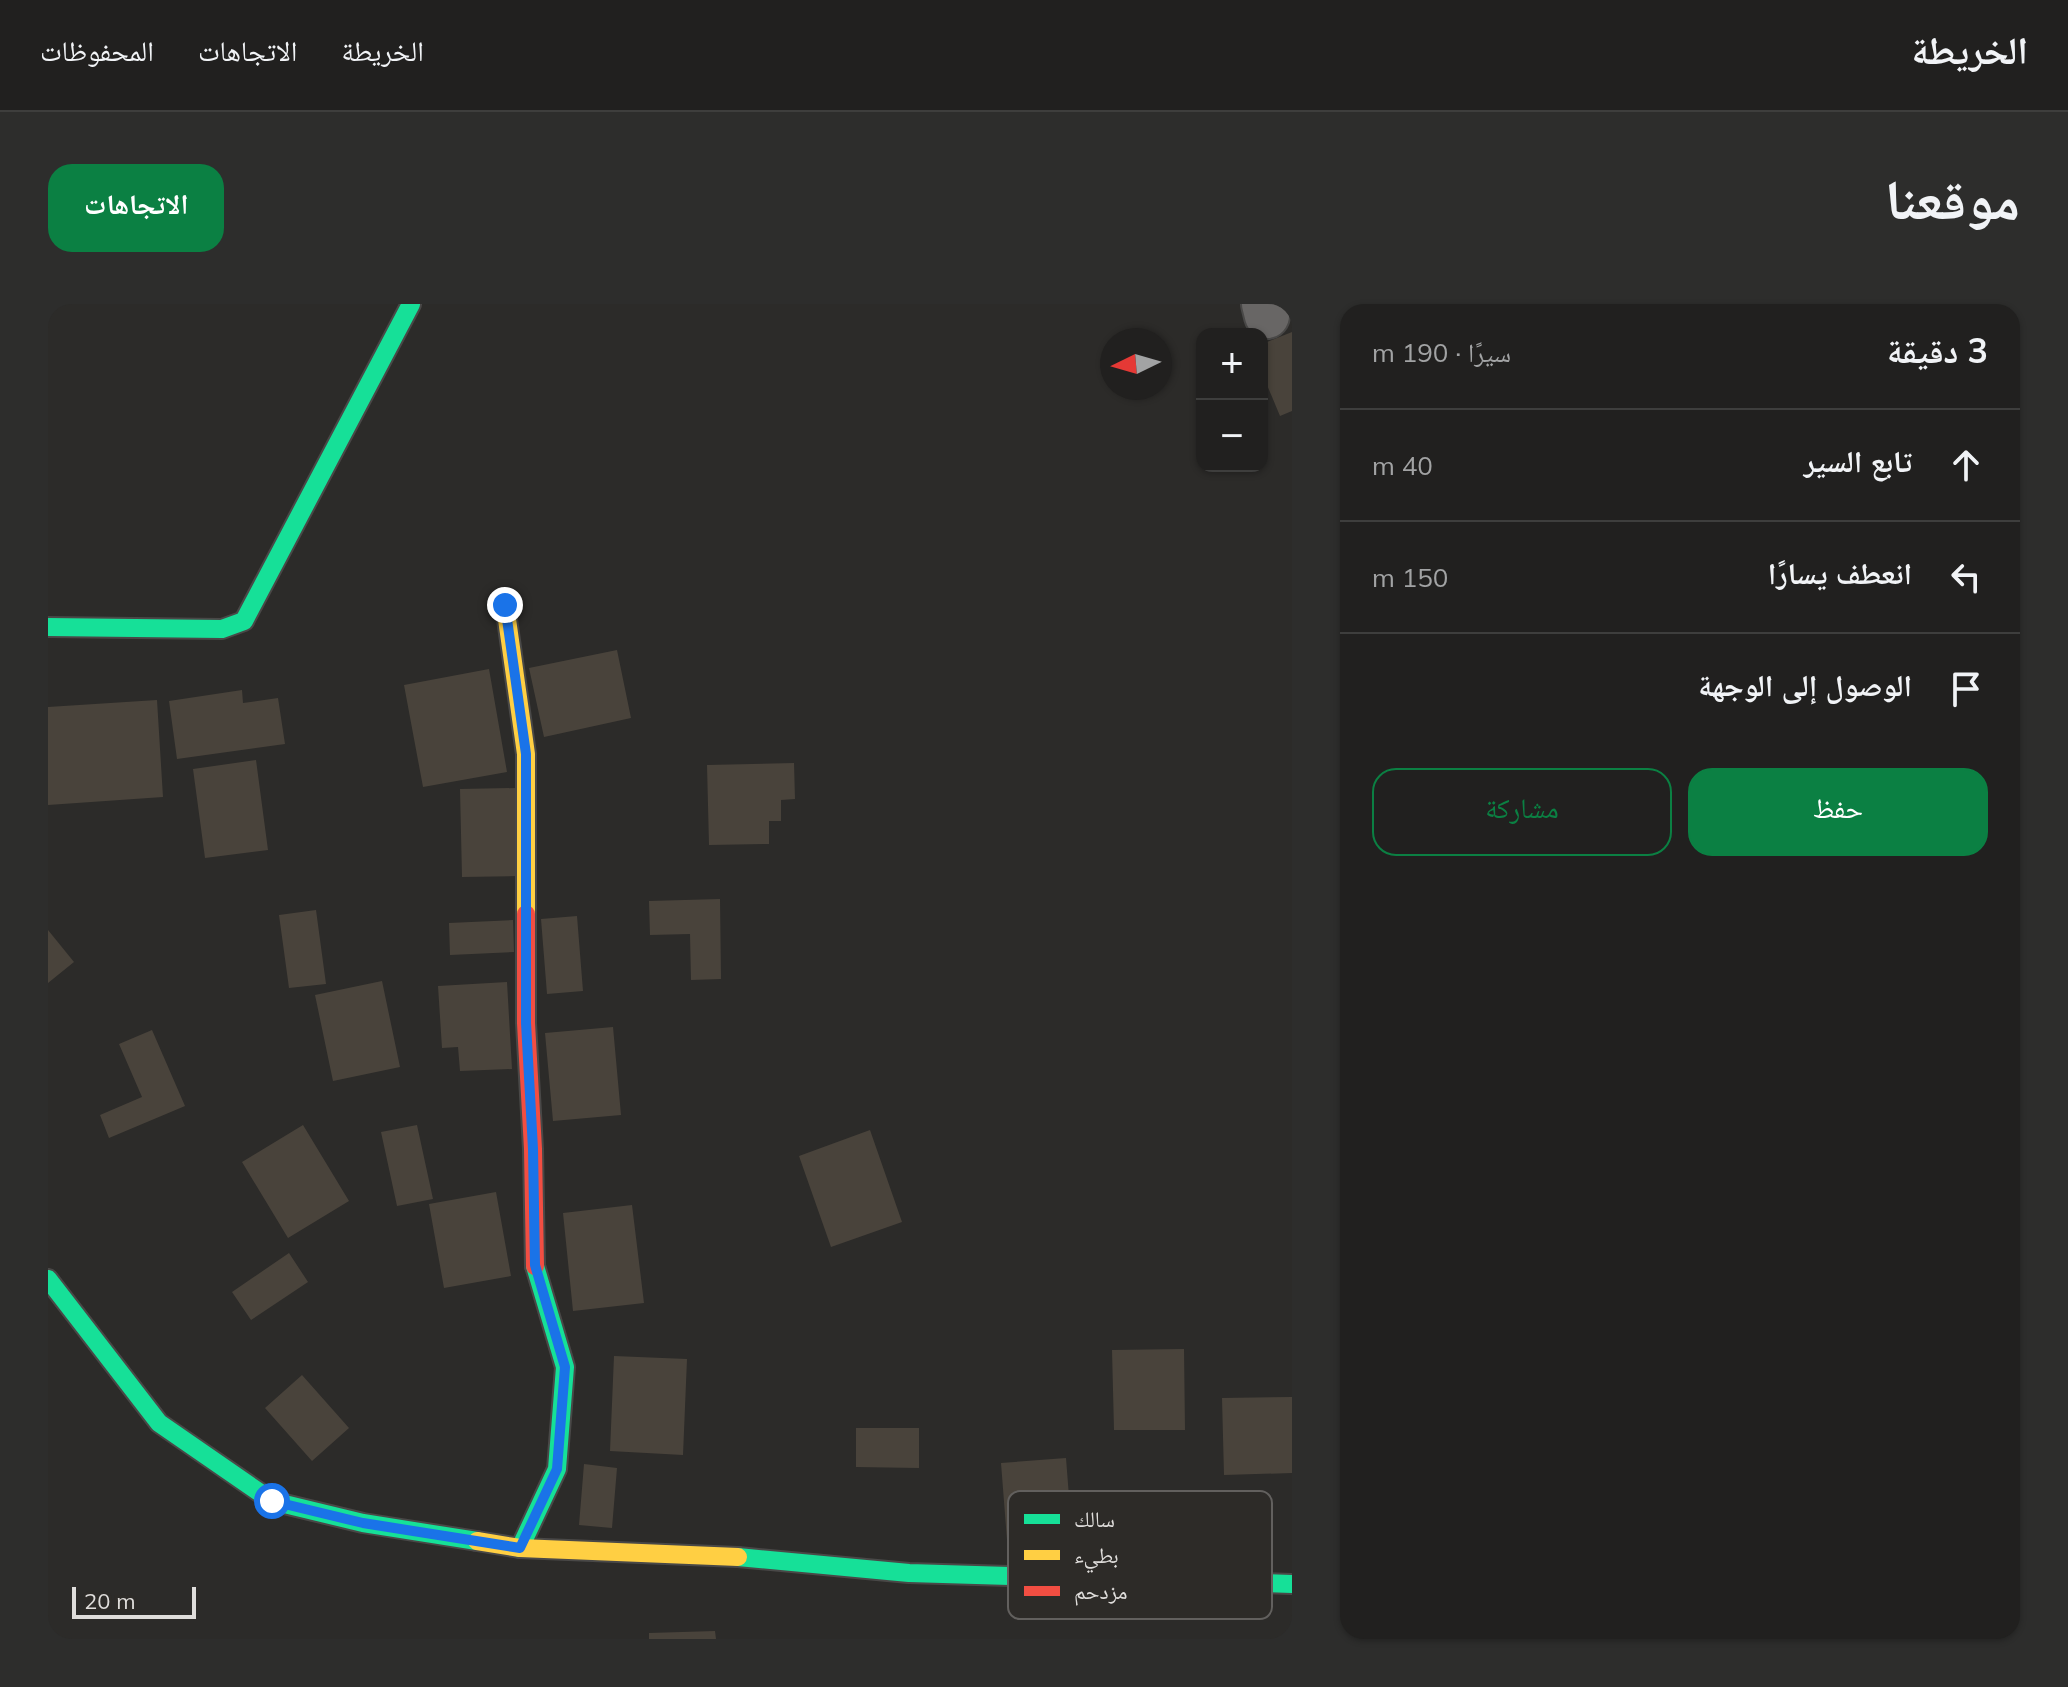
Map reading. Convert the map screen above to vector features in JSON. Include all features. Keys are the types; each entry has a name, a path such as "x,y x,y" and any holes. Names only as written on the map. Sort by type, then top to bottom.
{"street":[{"path":"48,627 222,629 244,621 411,304"},
{"path":"505,605 526,754 526,1023 535,1265 565,1367 557,1469 520,1548"},
{"path":"48,1279 159,1423 272,1501 363,1523 520,1548 721,1556 909,1573 1008,1576"},
{"path":"1272,1583 1292,1584"}],"building":[{"path":"1292,332 1292,411 1280,416 1268,387 1268,342"},
{"path":"617,650 631,718 544,737 529,668"},
{"path":"489,669 507,772 423,787 404,685"},
{"path":"242,690 243,703 278,698 285,744 177,759 169,701"},
{"path":"157,700 163,797 48,805 48,707"},
{"path":"256,760 268,850 205,858 193,769"},
{"path":"794,763 795,799 781,800 781,821 769,821 769,844 709,845 707,765"},
{"path":"516,788 519,876 462,877 460,789"},
{"path":"720,899 721,979 691,980 690,934 650,935 649,901"},
{"path":"316,910 326,984 289,988 279,915"},
{"path":"577,916 583,991 547,994 541,919"},
{"path":"513,920 514,952 450,955 449,923"},
{"path":"48,930 74,962 48,983"},
{"path":"382,981 400,1067 333,1081 315,995"},
{"path":"507,982 512,1069 460,1071 458,1047 442,1048 438,986"},
{"path":"613,1027 621,1115 553,1121 545,1033"},
{"path":"152,1030 185,1106 109,1138 100,1115 142,1097 119,1044"},
{"path":"303,1125 349,1201 288,1238 242,1162"},
{"path":"417,1125 433,1199 397,1206 381,1132"},
{"path":"870,1130 902,1222 831,1247 799,1156"},
{"path":"496,1192 511,1276 444,1288 429,1204"},
{"path":"632,1205 644,1303 573,1311 563,1213"},
{"path":"289,1253 308,1282 251,1320 232,1292"},
{"path":"1184,1349 1185,1430 1114,1430 1112,1350"},
{"path":"614,1356 687,1359 683,1455 610,1451"},
{"path":"302,1375 349,1428 312,1461 265,1408"},
{"path":"1292,1397 1292,1473 1224,1475 1222,1398"},
{"path":"856,1428 919,1428 919,1468 856,1467"},
{"path":"1066,1458 1069,1491 1008,1491 1008,1540 1007,1540 1001,1463"},
{"path":"584,1464 617,1468 612,1528 579,1525"},
{"path":"715,1631 716,1639 649,1639 649,1633"}],"traffic: fast":[{"path":"48,627 222,629 244,621 411,304"},
{"path":"520,1548 557,1469 565,1367 535,1266"},
{"path":"48,1279 159,1423 272,1501 363,1523 477,1541"},
{"path":"738,1557 909,1573 1008,1576"},
{"path":"1272,1583 1292,1584"}],"traffic: slow":[{"path":"505,605 526,754 526,914"},
{"path":"477,1541 520,1548 738,1557"}],"traffic: jam":[{"path":"526,914 526,1023 535,1266"}],"route":[{"path":"272,1501 363,1523 520,1548 557,1469 565,1367 535,1265 526,1023 526,754 505,605"}]}
